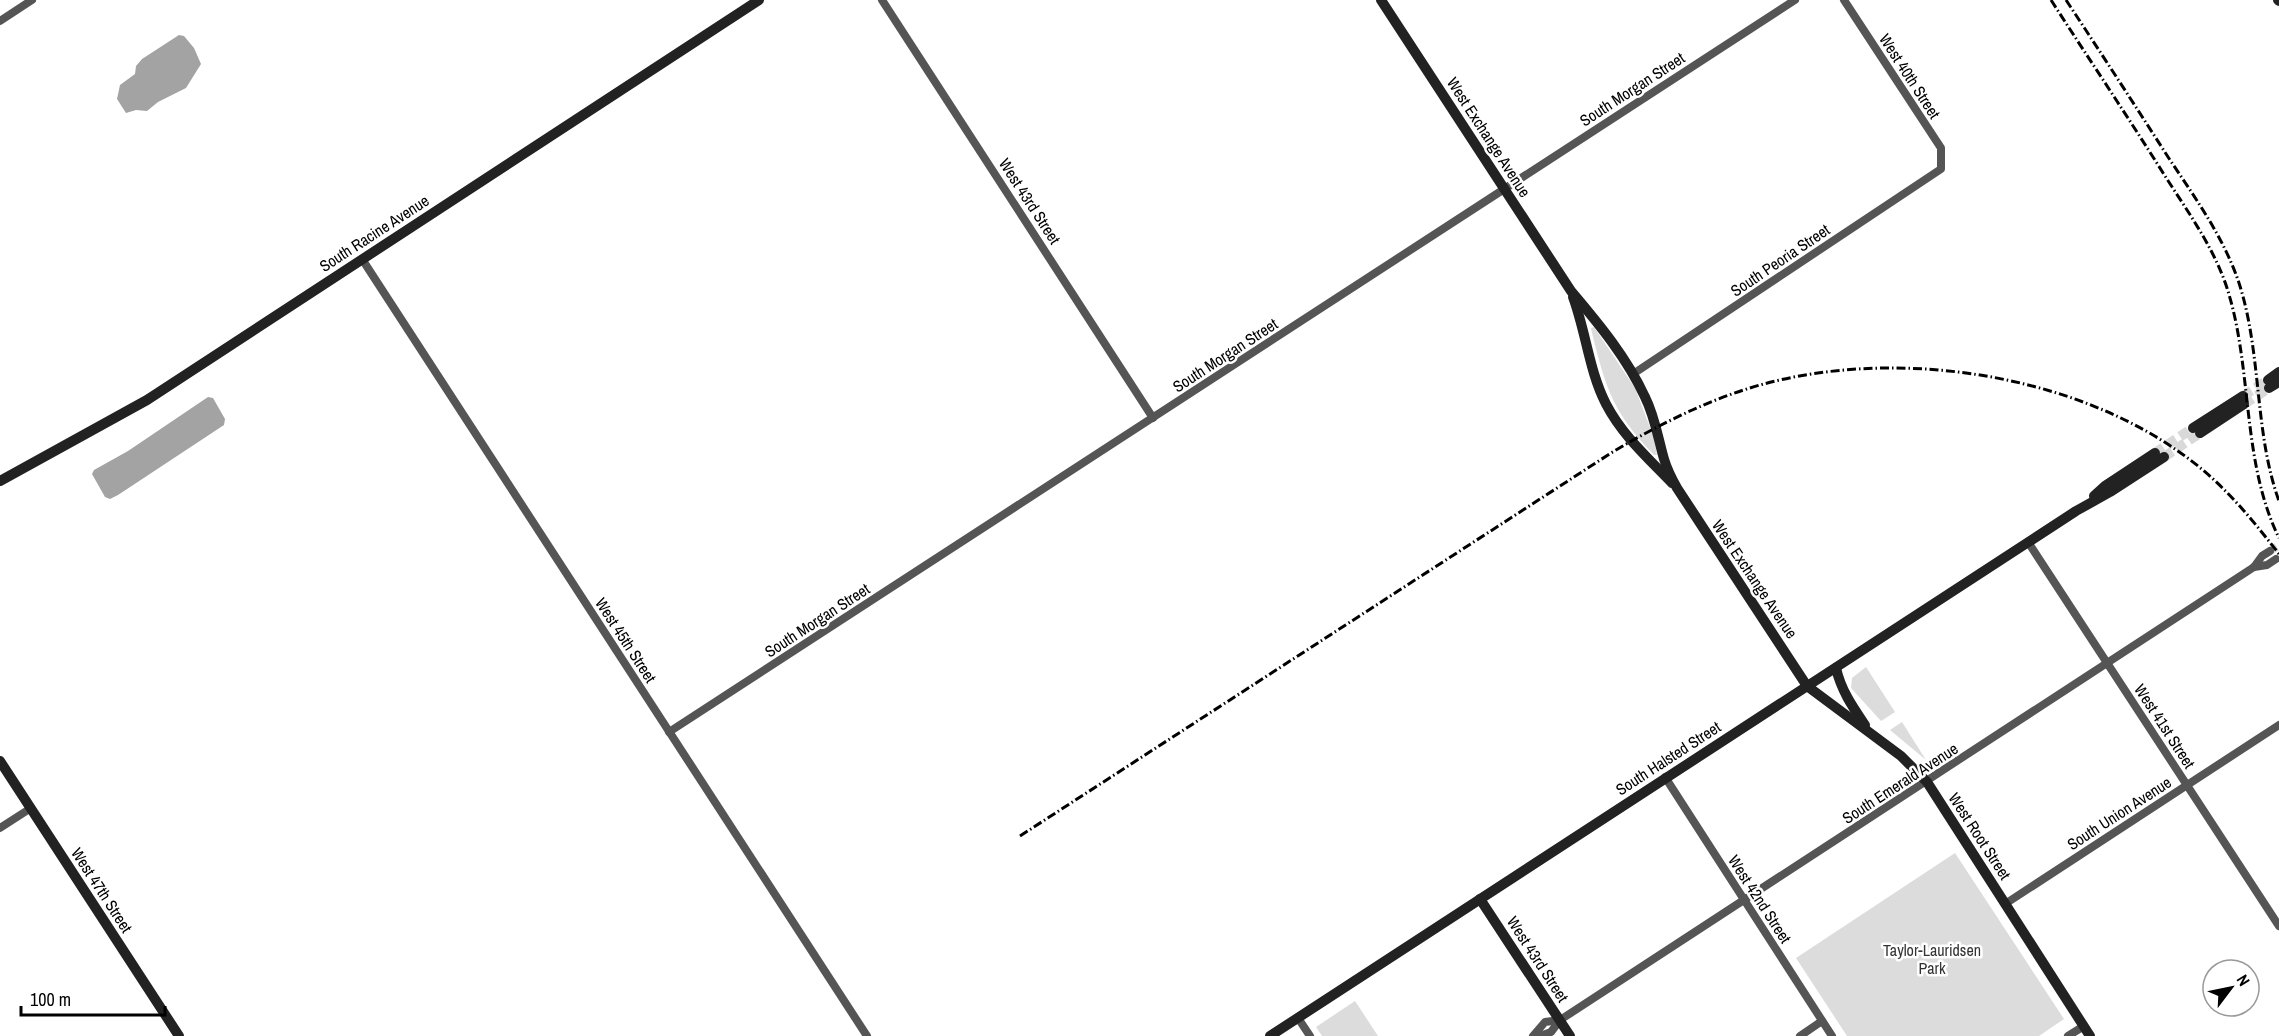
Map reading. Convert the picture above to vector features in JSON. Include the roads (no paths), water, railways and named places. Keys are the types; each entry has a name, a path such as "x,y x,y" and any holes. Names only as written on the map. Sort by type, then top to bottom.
{"street":[{"path":"0,21 32,0"},
{"name":"South Racine Avenue","path":"0,481 147,400 759,0"},
{"name":"West 43rd Street","path":"882,0 1153,418"},
{"name":"West Exchange Avenue","path":"1381,0 1571,291 1601,326 1634,374 1646,398 1657,428 1665,461 1677,488 1807,686"},
{"name":"South Morgan Street","path":"669,732 1795,0"},
{"name":"West 40th Street","path":"1844,0 1941,148 1941,169"},
{"name":"South Peoria Street","path":"1634,374 1941,169"},
{"name":"West 45th Street","path":"362,259 867,1036"},
{"name":"West Exchange Avenue","path":"1571,291 1582,321 1593,371 1605,403 1631,441 1677,488"},
{"path":"2272,383 2279,372"},
{"path":"2197,431 2244,400"},
{"name":"South Halsted Street","path":"1270,1036 2082,507 2105,486 2160,455"},
{"name":"West 41st Street","path":"2028,542 2279,926"},
{"name":"South Emerald Avenue","path":"1540,1036 1551,1032 1560,1020 2108,664 2254,567 2262,556 2271,551"},
{"name":"South Emerald Avenue","path":"2254,567 2267,565 2276,559"},
{"path":"1836,668 1839,683 1848,700 1872,735"},
{"name":"West Root Street","path":"1807,686 1901,756 1927,782 2090,1036"},
{"name":"South Union Avenue","path":"2005,904 2279,725"},
{"name":"West 47th Street","path":"0,761 179,1036"},
{"name":"West 42nd Street","path":"1665,777 1832,1036"},
{"path":"0,828 31,808"},
{"name":"West 43rd Street","path":"1480,899 1570,1036"},
{"path":"1298,1018 1310,1036"},
{"name":"South Emerald Avenue","path":"1533,1036 1545,1022 1560,1020"},
{"path":"1800,1036 1822,1021"},
{"path":"2068,1036 2084,1026"}],"tunnel":[{"path":"2243,396 2268,380"},
{"path":"2244,404 2269,388"},
{"path":"2155,453 2193,428"},
{"path":"2164,457 2200,433"},
{"path":"2270,551 2279,545"}],"railway":[{"path":"2051,0 2208,244 2222,273 2241,350 2258,477 2279,538"},
{"path":"2066,0 2199,204 2233,266 2246,310 2265,448 2279,501"},
{"path":"1020,836 1611,453 1683,414 1760,385 1813,374 1868,368 1925,369 1983,376 2039,388 2093,406 2143,430 2189,459 2237,503 2279,554"}],"park label":[{"name":"Taylor-Lauridsen Park","path":"1932,959"}]}
